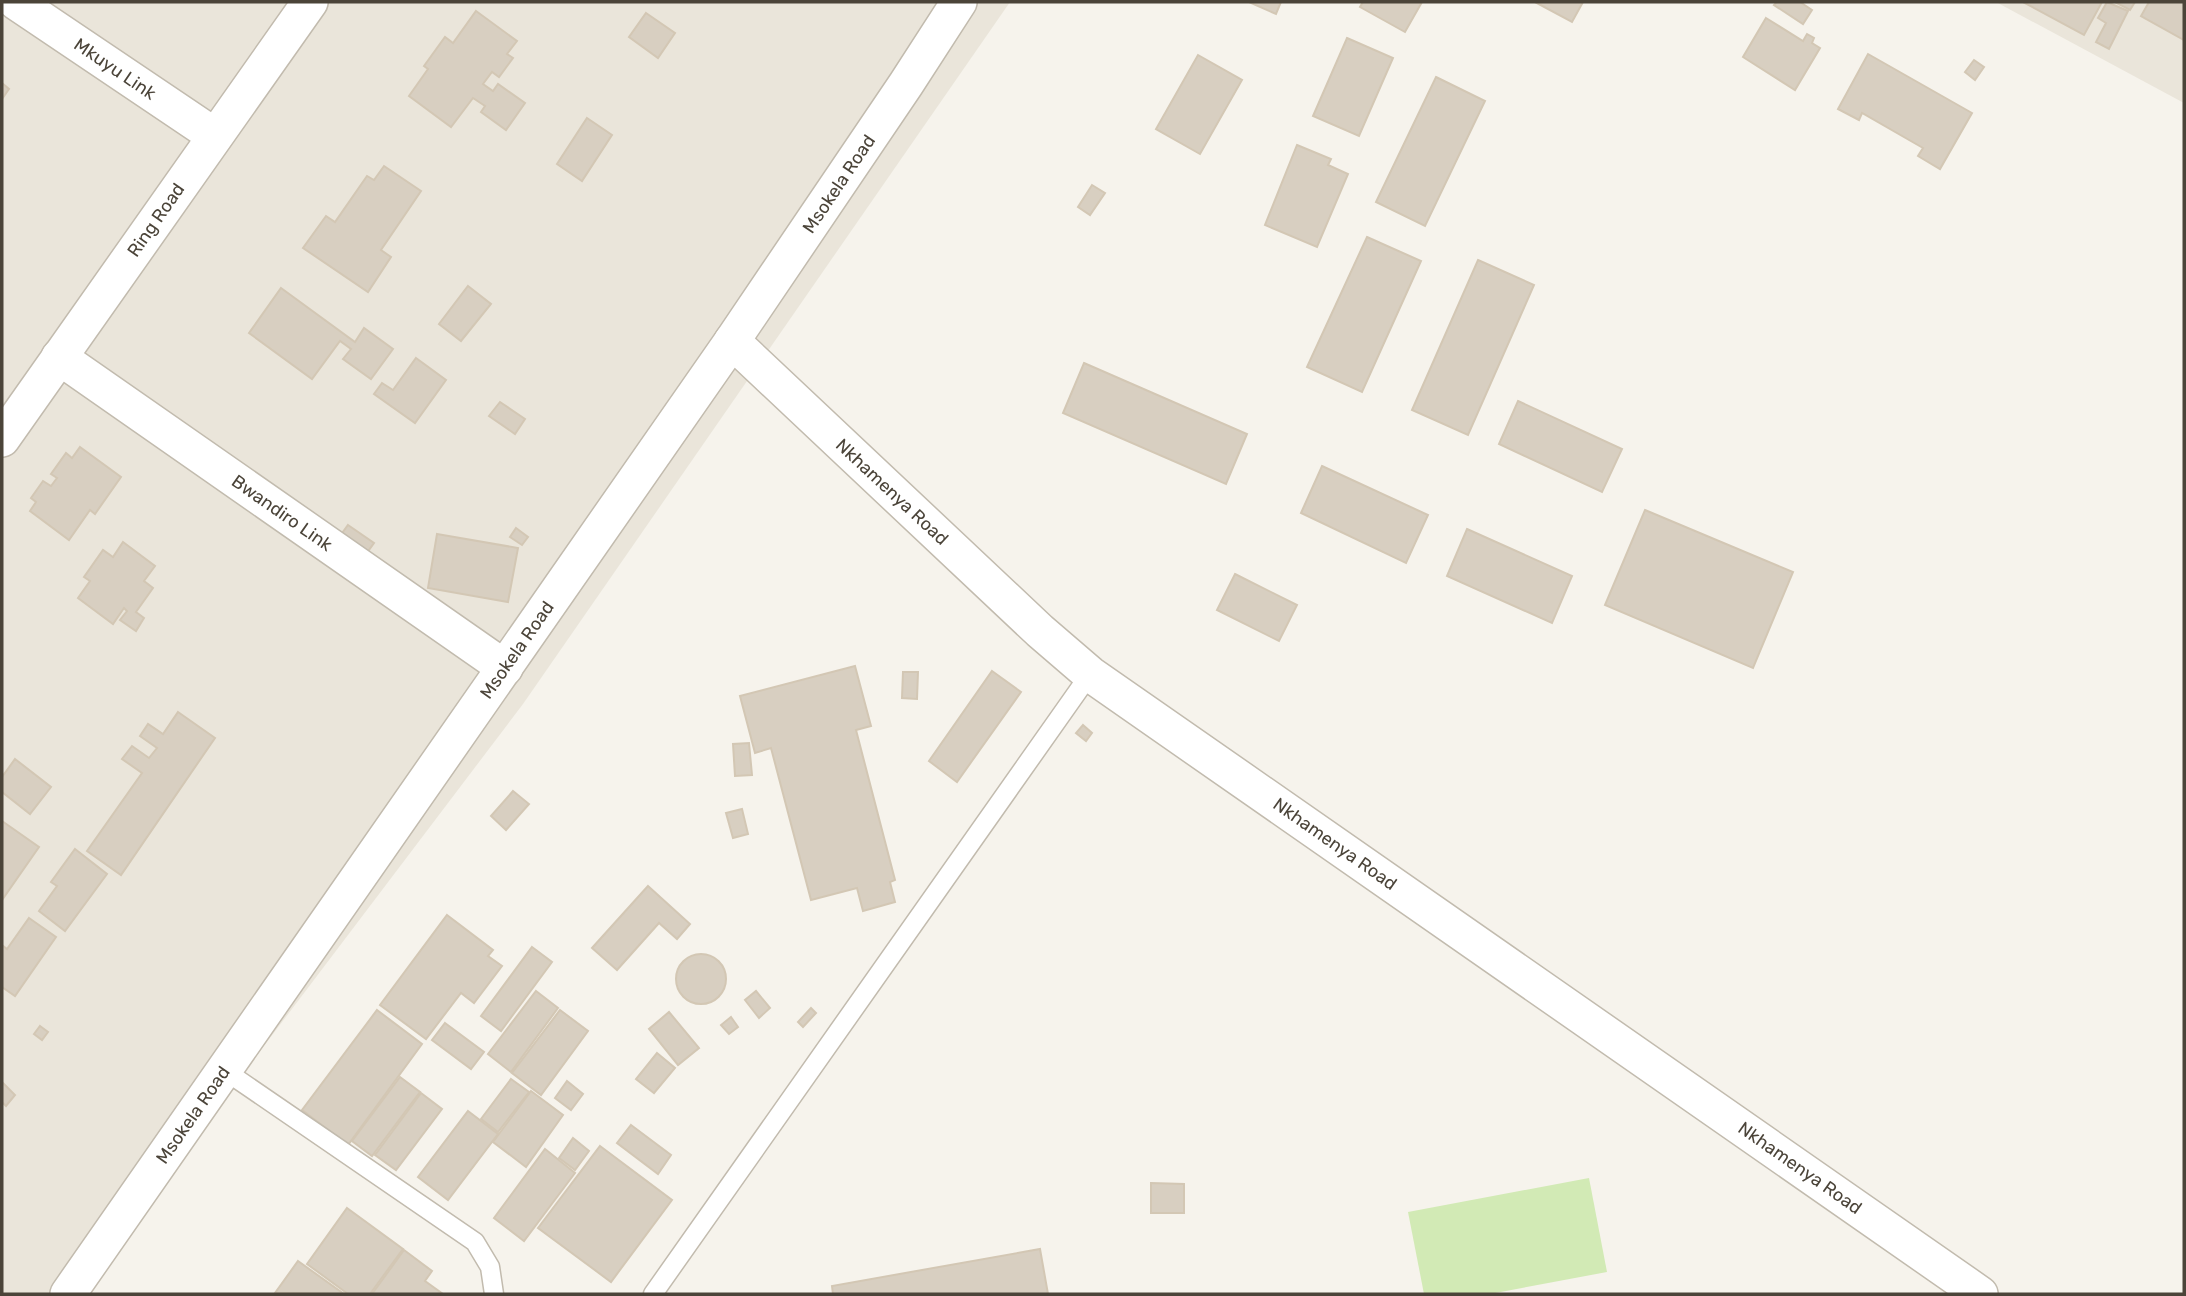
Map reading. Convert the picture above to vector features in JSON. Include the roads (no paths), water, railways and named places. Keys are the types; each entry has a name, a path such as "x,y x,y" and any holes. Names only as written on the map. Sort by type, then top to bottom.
{"street":[{"name":"Mkuyu Link","path":"16,2 215,136"},
{"name":"Ring Road","path":"2,439 310,2"},
{"name":"Msokela Road","path":"68,1294 732,341 959,2"},
{"name":"Nkhamenya Road","path":"732,341 1030,622 1090,674 1980,1294"},
{"name":"Bwandiro Link","path":"59,357 505,668"}],"lane":[{"path":"653,1294 1090,674"},
{"path":"224,1070 475,1242 491,1267 494,1294"}]}
